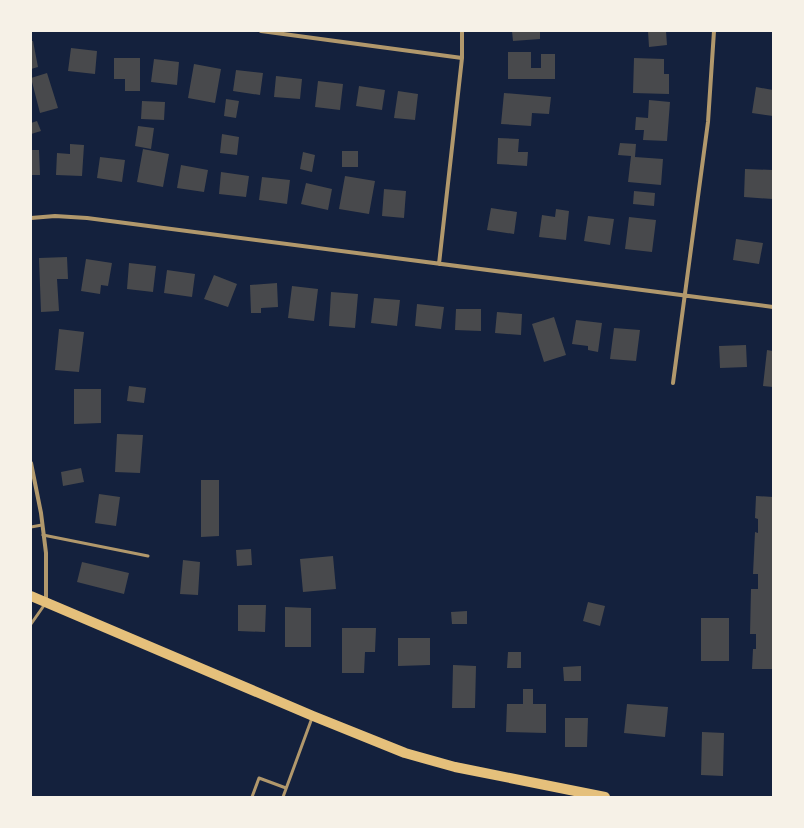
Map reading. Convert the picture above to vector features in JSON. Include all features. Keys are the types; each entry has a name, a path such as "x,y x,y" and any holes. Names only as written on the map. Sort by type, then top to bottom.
{"main road":[{"path":"31,596 313,716 405,753 431,761 605,797"}],"street":[{"path":"261,31 462,58"},
{"path":"439,264 462,58 462,31"},
{"path":"673,383 708,122 714,31"},
{"path":"31,218 55,216 87,218 773,307"},
{"path":"31,463 46,553 46,603"}],"lane":[{"path":"31,527 42,525"},
{"path":"43,535 148,556"},
{"path":"31,624 46,603"},
{"path":"283,797 313,716"},
{"path":"252,797 259,778 286,788"}],"building":[{"path":"512,31 540,31 540,39 513,41"},
{"path":"648,31 666,31 667,45 649,47"},
{"path":"31,41 33,41 38,67 31,69"},
{"path":"71,48 97,51 95,74 68,71"},
{"path":"508,52 531,52 531,68 541,68 541,54 555,54 555,79 508,79"},
{"path":"114,58 140,58 140,91 125,91 125,79 114,79"},
{"path":"634,58 664,59 664,74 669,74 669,94 633,93"},
{"path":"154,59 179,62 177,85 151,82"},
{"path":"194,64 221,69 215,103 188,98"},
{"path":"236,70 263,73 260,95 233,91"},
{"path":"47,73 58,108 40,113 31,78"},
{"path":"276,76 302,79 300,99 274,97"},
{"path":"318,81 343,84 340,110 315,107"},
{"path":"359,86 385,90 382,110 356,106"},
{"path":"756,87 773,90 773,116 752,113"},
{"path":"398,91 418,94 415,120 394,118"},
{"path":"504,93 551,97 549,114 532,113 531,126 501,124"},
{"path":"226,99 239,101 236,118 224,116"},
{"path":"649,100 670,102 667,141 643,140 644,130 635,130 636,117 648,118"},
{"path":"142,101 165,102 164,120 141,119"},
{"path":"37,121 41,131 31,134 31,123"},
{"path":"138,126 154,128 151,149 135,146"},
{"path":"222,134 239,137 237,155 220,153"},
{"path":"498,138 519,139 518,152 528,152 527,166 497,164"},
{"path":"620,143 636,144 635,157 663,159 661,185 628,182 631,156 618,155"},
{"path":"70,144 84,145 82,176 56,175 57,153 70,154"},
{"path":"143,149 169,154 163,187 137,182"},
{"path":"31,150 39,150 40,175 31,175"},
{"path":"342,151 358,151 358,167 342,167"},
{"path":"303,152 315,155 312,172 300,169"},
{"path":"100,157 125,160 122,182 97,178"},
{"path":"181,165 208,170 204,192 177,188"},
{"path":"745,169 773,170 773,199 744,197"},
{"path":"221,172 249,176 246,197 219,194"},
{"path":"345,176 375,181 369,214 339,209"},
{"path":"262,177 290,180 287,204 259,200"},
{"path":"306,183 332,189 328,210 301,204"},
{"path":"384,189 406,191 404,218 382,216"},
{"path":"634,191 655,193 654,206 633,204"},
{"path":"491,208 517,212 514,234 487,230"},
{"path":"556,209 569,211 566,240 539,237 542,215 555,217"},
{"path":"588,216 614,219 610,245 584,241"},
{"path":"629,217 656,220 652,252 625,249"},
{"path":"736,239 763,243 759,264 733,260"},
{"path":"67,257 68,279 57,279 59,311 41,312 39,258"},
{"path":"86,259 112,263 108,286 101,285 100,294 81,291"},
{"path":"129,263 156,266 153,292 127,289"},
{"path":"167,270 195,274 192,297 164,293"},
{"path":"214,275 237,284 228,307 204,299"},
{"path":"277,283 278,307 261,308 261,313 251,313 250,285"},
{"path":"292,286 318,289 314,321 288,318"},
{"path":"331,292 358,294 355,328 329,326"},
{"path":"374,298 400,300 397,326 371,323"},
{"path":"417,304 444,307 441,329 415,326"},
{"path":"456,309 481,309 481,331 455,330"},
{"path":"497,312 522,314 521,335 495,333"},
{"path":"554,317 566,355 544,362 532,324"},
{"path":"576,320 602,323 598,352 588,350 588,346 572,344"},
{"path":"614,328 640,330 636,361 610,359"},
{"path":"59,329 84,332 79,372 55,370"},
{"path":"746,345 747,367 720,368 719,346"},
{"path":"767,350 773,351 773,387 763,386"},
{"path":"129,386 146,388 144,403 127,401"},
{"path":"74,389 101,389 101,423 74,424"},
{"path":"117,434 143,435 140,473 115,472"},
{"path":"81,468 84,482 63,486 61,472"},
{"path":"201,480 219,480 219,536 201,537"},
{"path":"99,494 120,497 116,526 95,523"},
{"path":"756,496 773,497 773,669 752,669 753,649 756,649 756,634 750,634 751,589 758,589 758,574 753,574 755,532 758,533 758,519 755,518"},
{"path":"251,549 252,565 237,566 236,550"},
{"path":"333,556 336,589 303,592 300,559"},
{"path":"183,560 200,562 198,595 180,594"},
{"path":"82,562 129,573 124,594 77,582"},
{"path":"588,602 605,606 600,626 583,621"},
{"path":"238,605 266,605 265,632 238,631"},
{"path":"285,607 311,608 311,647 285,647"},
{"path":"467,611 467,624 452,624 451,612"},
{"path":"701,618 729,618 729,661 701,661"},
{"path":"342,628 376,628 375,652 365,652 364,673 342,673"},
{"path":"398,638 430,638 430,665 398,666"},
{"path":"508,652 521,652 521,668 507,668"},
{"path":"453,665 476,666 475,708 452,708"},
{"path":"581,666 581,681 564,681 563,667"},
{"path":"523,689 533,689 533,704 546,704 546,733 506,732 507,704 523,704"},
{"path":"627,704 668,707 665,737 624,733"},
{"path":"565,718 588,718 587,747 565,747"},
{"path":"702,732 724,733 723,776 701,775"}]}
